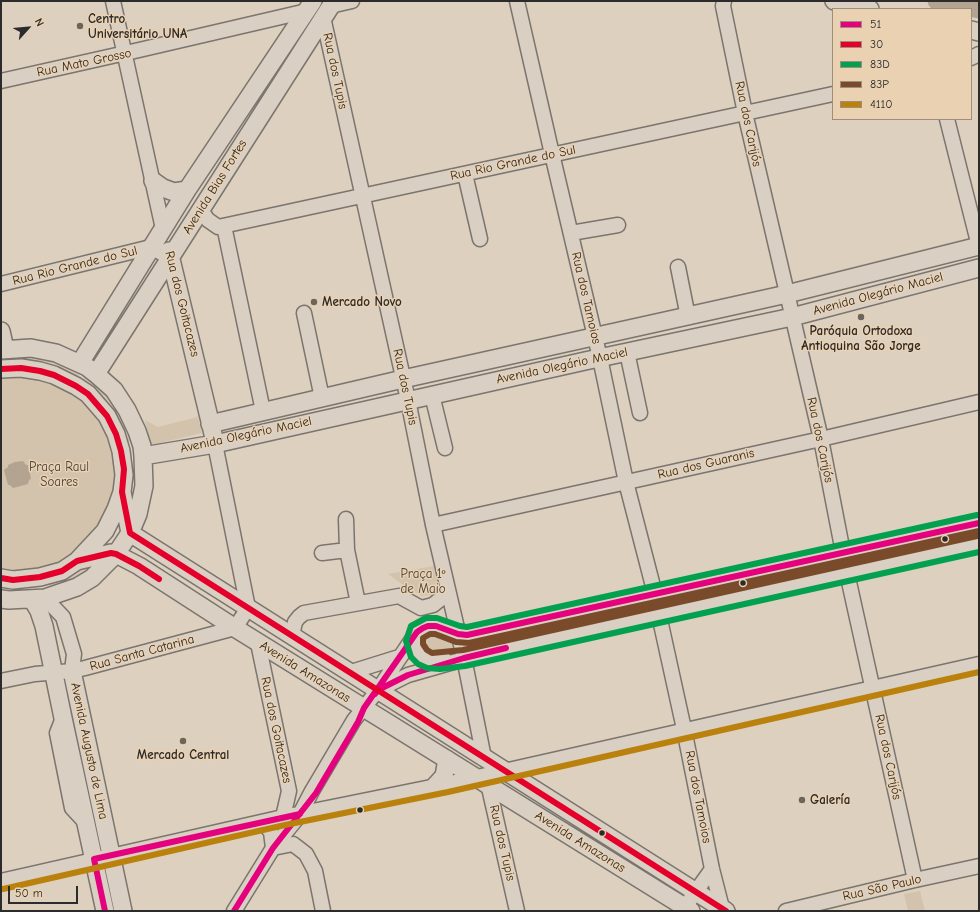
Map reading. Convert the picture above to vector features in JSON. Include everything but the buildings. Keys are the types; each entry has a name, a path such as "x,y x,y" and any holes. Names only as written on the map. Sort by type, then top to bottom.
{"main road":[{"path":"834,1 866,8"},
{"name":"Avenida Bias Fortes","path":"80,363 187,190 310,6"},
{"name":"Avenida Bias Fortes","path":"96,374 329,8"},
{"path":"153,181 163,188 174,192 187,190"},
{"name":"Rua dos Goitacazes","path":"164,229 215,444"},
{"name":"Avenida Olegário Maciel","path":"210,424 403,379 688,317 979,246"},
{"name":"Avenida Olegário Maciel","path":"143,456 215,444 408,400 792,317 979,268"},
{"path":"1,331 3,349 31,348 56,353 80,363 96,374 114,390 127,410 137,431 143,456 144,486 138,514 130,533 116,554 92,578 77,587 38,599 9,600 1,598"},
{"path":"1,369 21,368 40,370 54,375 88,394 107,416 116,434 121,451 124,475 122,492 105,532 77,561 62,571 40,577 13,580 1,578"},
{"path":"122,492 130,533"},
{"name":"Avenida Amazonas","path":"130,533 724,910"},
{"path":"77,561 98,555 111,553 116,554"},
{"name":"Avenida Amazonas","path":"116,554 139,566 364,708 447,759 483,779 686,910"},
{"name":"Avenida Augusto de Lima","path":"38,599 39,611 44,626 62,718 105,911"},
{"name":"Avenida Augusto de Lima","path":"72,670 123,911"},
{"path":"435,786 444,776 447,759"}],"street":[{"name":"Rua dos Goitacazes","path":"113,1 164,229"},
{"path":"329,8 352,1"},
{"name":"Rua dos Tamoios","path":"517,1 600,358 626,482 655,594"},
{"name":"Rua dos Carijós","path":"724,1 723,6 745,113 821,439 847,574 915,880"},
{"name":"Rua Mato Grosso","path":"1,81 124,54 310,6"},
{"name":"Rua dos Tupis","path":"329,8 363,196 408,400 448,593 464,658 484,758"},
{"name":"Rua Rio Grande do Sul","path":"224,226 832,94"},
{"path":"947,120 979,246"},
{"path":"465,174 480,239"},
{"path":"200,209 208,220 218,227 224,226 263,411"},
{"path":"571,233 618,225"},
{"name":"Rua Rio Grande do Sul","path":"1,284 151,248 170,258"},
{"path":"678,267 688,317"},
{"path":"304,313 322,398"},
{"path":"627,352 640,413"},
{"path":"432,395 444,448"},
{"name":"Rua dos Guaranis","path":"433,524 821,439 979,402"},
{"name":"Rua dos Goitacazes","path":"215,444 248,608"},
{"path":"346,519 347,550 358,603"},
{"path":"234,911 273,848 316,793 358,722 364,708 417,632 428,626 436,626 458,634 474,634 979,523"},
{"path":"378,690 408,675 464,658 979,544"},
{"path":"322,553 347,550"},
{"path":"292,636 295,622 298,617 304,613 399,596 421,608 434,605 448,593"},
{"name":"Avenida Augusto de Lima","path":"38,599 63,617 74,654 72,670"},
{"path":"235,628 248,608"},
{"name":"Rua dos Tamoios","path":"660,615 712,869 724,910"},
{"name":"Rua Santa Catarina","path":"1,681 35,674 72,670 235,628"},
{"path":"417,632 414,640 415,646 417,652 422,657 430,661 464,658"},
{"name":"Rua dos Goitacazes","path":"258,642 289,791 283,817"},
{"path":"351,672 399,657"},
{"path":"1,881 111,855 262,823 283,817 435,786 483,779 503,770 979,664"},
{"name":"Rua dos Tupis","path":"483,779 517,911"},
{"path":"262,823 271,832 273,848"},
{"path":"273,848 292,844 306,854 315,871 323,911"},
{"name":"Rua São Paulo","path":"786,911 979,866"},
{"path":"686,910 712,869"}],"green space":[{"path":"16,356 54,362 69,367 80,374 78,377 53,366 4,361 3,357"},
{"name":"Praça Raul Soares","path":"30,376 64,386 92,408 106,428 116,460 115,496 106,520 67,561 31,573 1,572 1,377"},
{"path":"85,377 96,385 108,398 119,413 132,441 127,442 110,407 96,391 82,380"},
{"path":"198,417 202,433 151,445 145,420 158,427"},
{"path":"94,563 93,567 77,578 50,588 49,583 69,576"},
{"name":"Praça 1º de Maio","path":"434,566 440,594 422,596 388,574"},
{"path":"422,631 450,635 454,654 439,656 425,654 418,635"},
{"path":"920,891 925,911 908,911 904,894"}],"shaded area":[{"path":"23,461 26,465 28,465 31,479 29,480 28,484 13,488 8,485 4,470 8,467 8,465"}],"waterway":[{"path":"936,1 969,8"},
{"path":"972,9 979,10"}],"transit line":[{"name":"30","path":"1,369 21,368 54,375 88,394 107,416 116,434 121,451 124,469 122,492 130,533 726,911"},
{"name":"83D","path":"977,515 467,627 437,618 426,618 411,626 406,641 411,657 418,664 427,668 440,669 465,666 979,552"},
{"name":"51","path":"234,911 273,848 316,793 358,722 364,708 417,632 423,628 428,626 436,626 458,634 467,635 979,523"},
{"name":"83P","path":"977,536 463,650 432,653 427,650 423,644 423,638 430,634 435,634 456,642 469,643 979,531"},
{"name":"30","path":"1,578 13,580 40,577 62,571 77,561 111,553 139,566 159,579"},
{"name":"51","path":"375,694 378,690 408,675 464,658 506,648"},
{"name":"4110","path":"3,889 285,825 448,792 979,672"},
{"name":"51","path":"94,859 300,814"},
{"name":"51","path":"94,859 105,911"}],"place":[{"name":"Centro Universitário UNA","path":"80,26"},
{"name":"Mercado Novo","path":"314,302"},
{"name":"Paróquia Ortodoxa Antioquina São Jorge","path":"861,317"},
{"name":"Mercado Central","path":"183,741"},
{"name":"Galería","path":"802,800"}]}
